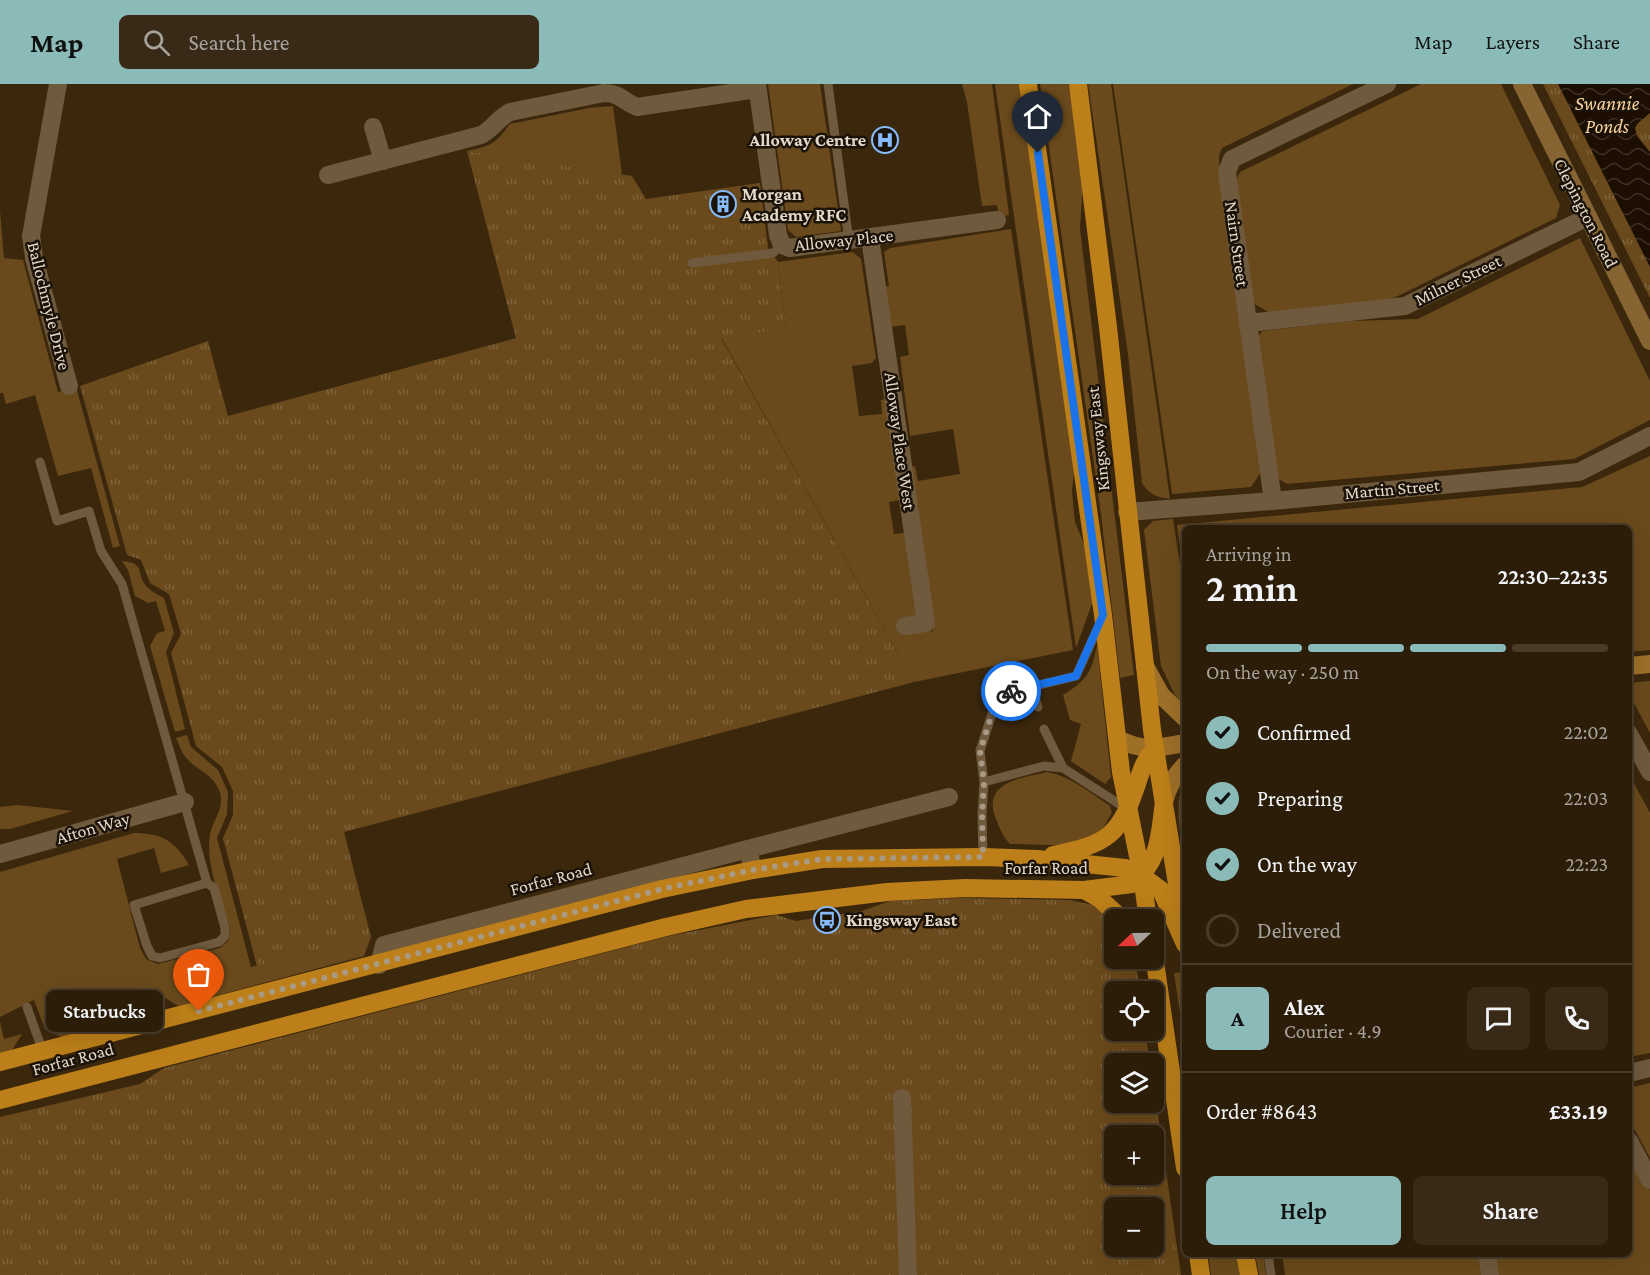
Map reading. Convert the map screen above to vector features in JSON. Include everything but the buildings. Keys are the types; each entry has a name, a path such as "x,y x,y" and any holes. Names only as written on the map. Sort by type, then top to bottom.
{"highway":[{"name":"Kingsway East","path":"1028,84 1103,615 1121,772 1146,909"},
{"name":"Kingsway East","path":"1078,84 1108,327 1155,749 1182,913"},
{"path":"1036,859 1086,848 1098,843 1121,823 1128,810 1146,757 1155,749"},
{"path":"1142,876 1153,861 1164,802"},
{"name":"Forfar Road","path":"0,1062 662,889 753,870 822,859 983,857 1036,859 1125,868 1142,876 1161,890 1182,937"},
{"name":"Forfar Road","path":"0,1100 655,930 746,909 898,891 965,888 1083,890 1132,884 1142,876"},
{"path":"1083,890 1101,899 1111,909"},
{"path":"1164,1028 1182,1148"},
{"path":"1198,1257 1201,1275"},
{"path":"1246,1257 1249,1275"}],"main road":[{"path":"1145,666 1161,696 1182,716"},
{"path":"1118,739 1132,746 1155,749 1182,744"},
{"path":"1164,802 1174,776 1182,768"}],"street":[{"name":"Ballochmyle Drive","path":"58,84 31,236 34,258 69,386"},
{"name":"Nairn Street","path":"1273,501 1227,172 1232,159 1387,84"},
{"name":"Clepington Road","path":"1522,84 1650,341"},
{"name":"Alloway Place","path":"757,87 778,236 782,245 790,248 997,220"},
{"path":"328,175 481,135 490,131 502,116 510,112 604,93 615,93 637,107 757,87"},
{"path":"373,127 382,161"},
{"name":"Milner Street","path":"1248,323 1405,306 1588,217"},
{"name":"Alloway Place West","path":"870,238 926,623 906,627"},
{"name":"Martin Street","path":"1127,512 1273,501 1579,471 1650,436"},
{"path":"1632,739 1650,772"},
{"name":"Forfar Road","path":"378,965 384,945 949,798"},
{"name":"Afton Way","path":"0,854 185,802"},
{"path":"748,849 753,870"},
{"path":"1632,1072 1650,1068"},
{"path":"902,1098 908,1275"},
{"path":"1632,1147 1650,1180"},
{"path":"1487,1257 1490,1275"}],"lane":[{"path":"828,84 849,241"},
{"path":"692,263 773,253 782,245"},
{"path":"40,462 57,520 89,512 100,551 122,584 207,883 214,888 225,928 225,936 219,942 160,958 152,956 134,905 207,883"},
{"path":"983,857 984,782 980,751 998,695 1076,676 1103,615"},
{"path":"1032,686 1038,707"},
{"path":"1044,729 1062,768"},
{"path":"984,782 1044,766 1062,768 1128,810"},
{"path":"27,1007 43,1052"},
{"path":"1268,1257 1271,1275"}],"green space":[{"path":"768,84 820,84 841,231 796,237 788,230"},
{"path":"962,84 992,84 1009,215 999,217 997,205 982,206 967,102"},
{"path":"995,84 1020,84 1075,460 1072,492 1075,522 1088,554 1093,601 1076,648"},
{"path":"1040,84 1069,84 1083,178 1080,229 1134,675 1120,678 1101,514"},
{"path":"1088,84 1111,84 1170,499 1154,495 1142,483 1128,354"},
{"path":"1113,84 1353,84 1222,148 1219,156 1220,181 1261,472 1251,487 1172,494"},
{"path":"1421,84 1501,84 1560,205 1556,218 1398,296 1378,303 1270,313 1253,303 1236,180 1240,172"},
{"name":"Swannie Ponds","path":"1543,84 1650,84 1650,298"},
{"path":"613,106 622,175 467,151 492,143 510,124 589,108"},
{"path":"467,151 632,176 646,199 760,183 768,248 778,262 786,329 721,338 914,682 344,832 371,937 257,966 223,838 233,815 233,791 222,767 196,746 171,653 181,634 169,594 150,583 141,560 127,555 80,386 208,341 228,416 516,338"},
{"path":"0,211 4,258 23,260 58,392 76,387 120,546 113,548 91,468 58,476 35,395 6,404 3,393 0,393"},
{"path":"1011,229 1073,650 914,682 721,337 786,329 778,262 853,252 861,259 876,358 872,363 852,366 859,416 882,414 881,400 886,399 900,500 889,502 894,534 905,533 917,617 906,634 933,631 910,467 915,466 918,481 960,474 953,429 910,436 900,357 909,355 905,325 890,327 885,287 889,286 884,252 890,248"},
{"path":"1580,238 1650,381 1650,420 1574,459 1287,484 1277,478 1258,337 1262,331 1350,321 1418,319"},
{"path":"1650,456 1650,650 1632,652 1632,525 1182,525 1182,560 1177,525 1582,487"},
{"path":"1173,519 1182,578 1182,703 1175,695 1161,666 1144,530 1153,521"},
{"path":"122,561 135,564 147,587 164,598 174,633 166,652 185,729 175,732 150,646 157,633 165,631 156,601 148,603 135,596 128,570"},
{"path":"1097,645 1111,777 1105,784 1071,761 1081,724 1070,720 1063,695 1083,680 1093,662"},
{"path":"1650,681 1650,733 1632,700 1632,683"},
{"path":"187,735 191,747 218,770 228,792 227,814 217,838 251,967 371,937 364,956 178,1006 164,997 90,1020 86,1030 62,1037 45,1029 34,1000 0,1017 0,872 134,833 160,837 173,844 189,865 161,873 154,848 117,859 140,948 146,959 158,964 220,948 229,940 230,928 215,882 209,846 210,834 220,807 221,796 212,779 193,765 183,753 176,738"},
{"path":"1047,772 1064,777 1080,786 1110,806 1112,813 1102,829 1083,841 1059,845 1010,844 996,819 993,807 994,797 1006,784"},
{"path":"1632,780 1650,813 1650,1053 1632,1056"},
{"path":"1182,787 1182,845 1178,811"},
{"path":"18,805 73,811 10,829 0,829 0,807"},
{"path":"958,898 1070,900 1093,905 1104,913 1104,969 1137,969 1138,981 1104,981 1104,1041 1147,1041 1148,1053 1104,1053 1104,1113 1158,1113 1159,1125 1104,1125 1104,1185 1164,1185 1164,1157 1181,1275 0,1275 0,1117 140,1084 164,1068 669,936 776,915 796,921 862,911 890,901"},
{"path":"1182,972 1182,1027 1174,973"},
{"path":"0,1022 4,1039 22,1034 12,1050 0,1053"},
{"path":"1650,1083 1650,1158 1632,1125 1632,1087"},
{"path":"1632,1157 1650,1190 1650,1275 1496,1275 1493,1257 1632,1257"},
{"path":"1208,1257 1237,1257 1240,1275 1211,1275"},
{"path":"1256,1257 1263,1257 1266,1275 1259,1275"},
{"path":"1282,1257 1478,1257 1481,1275 1285,1275"}],"water":[{"name":"Swannie Ponds","path":"1558,84 1650,84 1650,113 1635,128 1637,136 1650,152 1650,267"}],"way so far":[{"path":"199,1011 662,889 753,870 822,859 983,857 984,782 980,751 998,695 1011,691"}],"place":[{"name":"Alloway Centre","path":"885,140"},
{"name":"Morgan Academy RFC","path":"723,204"},
{"name":"Kingsway East","path":"827,920"},
{"name":"Starbucks","path":"199,1011"}],"route":[{"path":"1011,691 1076,676 1103,615 1038,153"}]}
